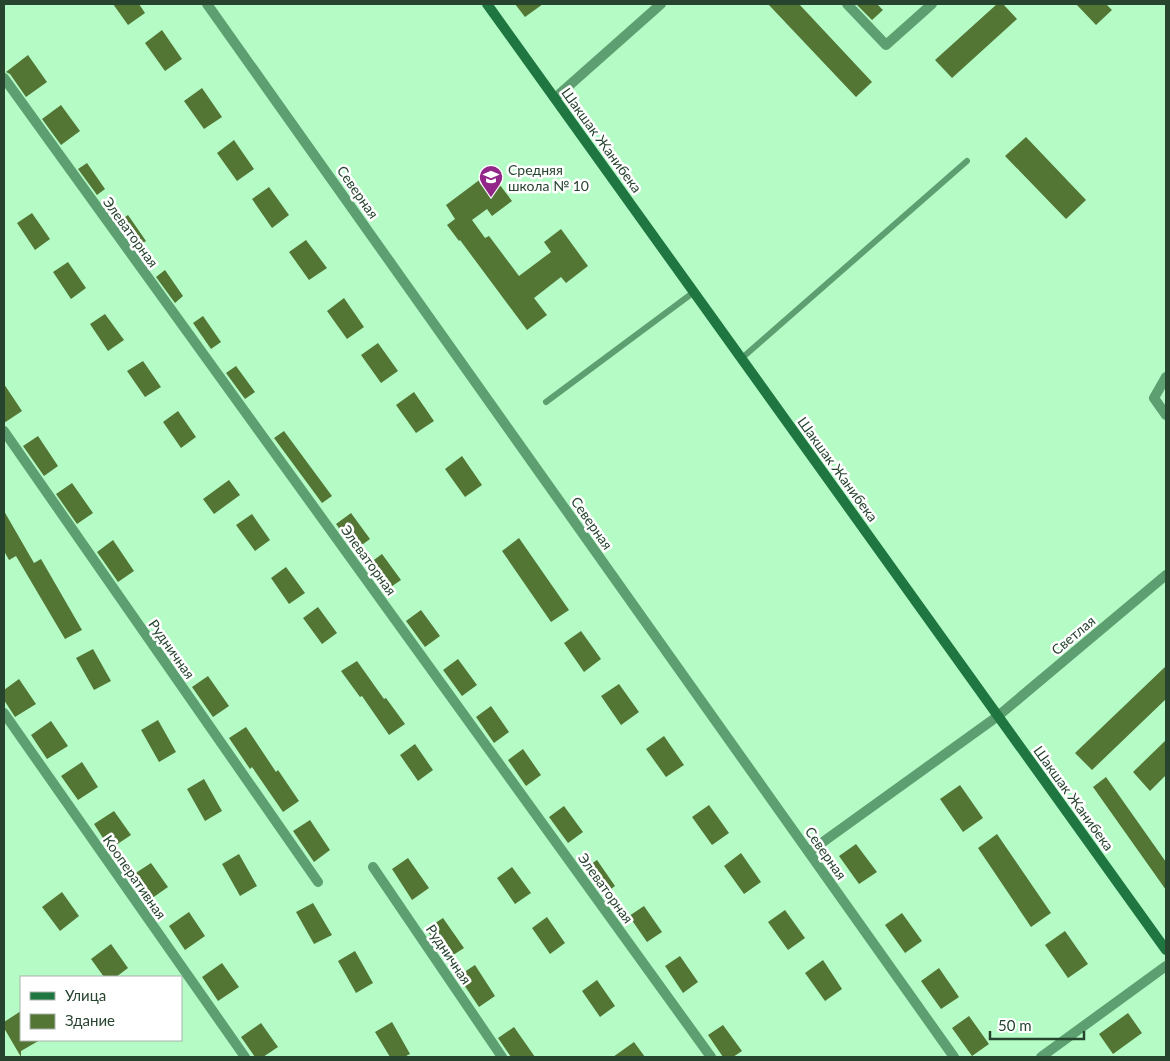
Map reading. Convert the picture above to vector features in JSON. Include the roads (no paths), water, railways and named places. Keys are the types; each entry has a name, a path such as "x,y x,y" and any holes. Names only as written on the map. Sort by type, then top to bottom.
{"main road":[{"name":"Шакшак Жанибека","path":"488,4 1166,950"}],"street":[{"name":"Северная","path":"207,4 954,1057"},
{"path":"555,98 661,4"},
{"path":"847,4 886,45 932,4"},
{"name":"Элеваторная","path":"4,78 711,1057"},
{"path":"1166,377 1154,398 1166,415"},
{"name":"Рудничная","path":"4,432 318,882"},
{"name":"Светлая","path":"808,852 998,716 1166,575"},
{"name":"Кооперативная","path":"4,712 244,1057"},
{"name":"Рудничная","path":"374,867 502,1057"},
{"path":"1041,1057 1166,966"}],"lane":[{"path":"742,358 967,161"},
{"path":"546,402 694,292"}],"place":[{"name":"Средняя школа № 10","path":"491,198"}]}
